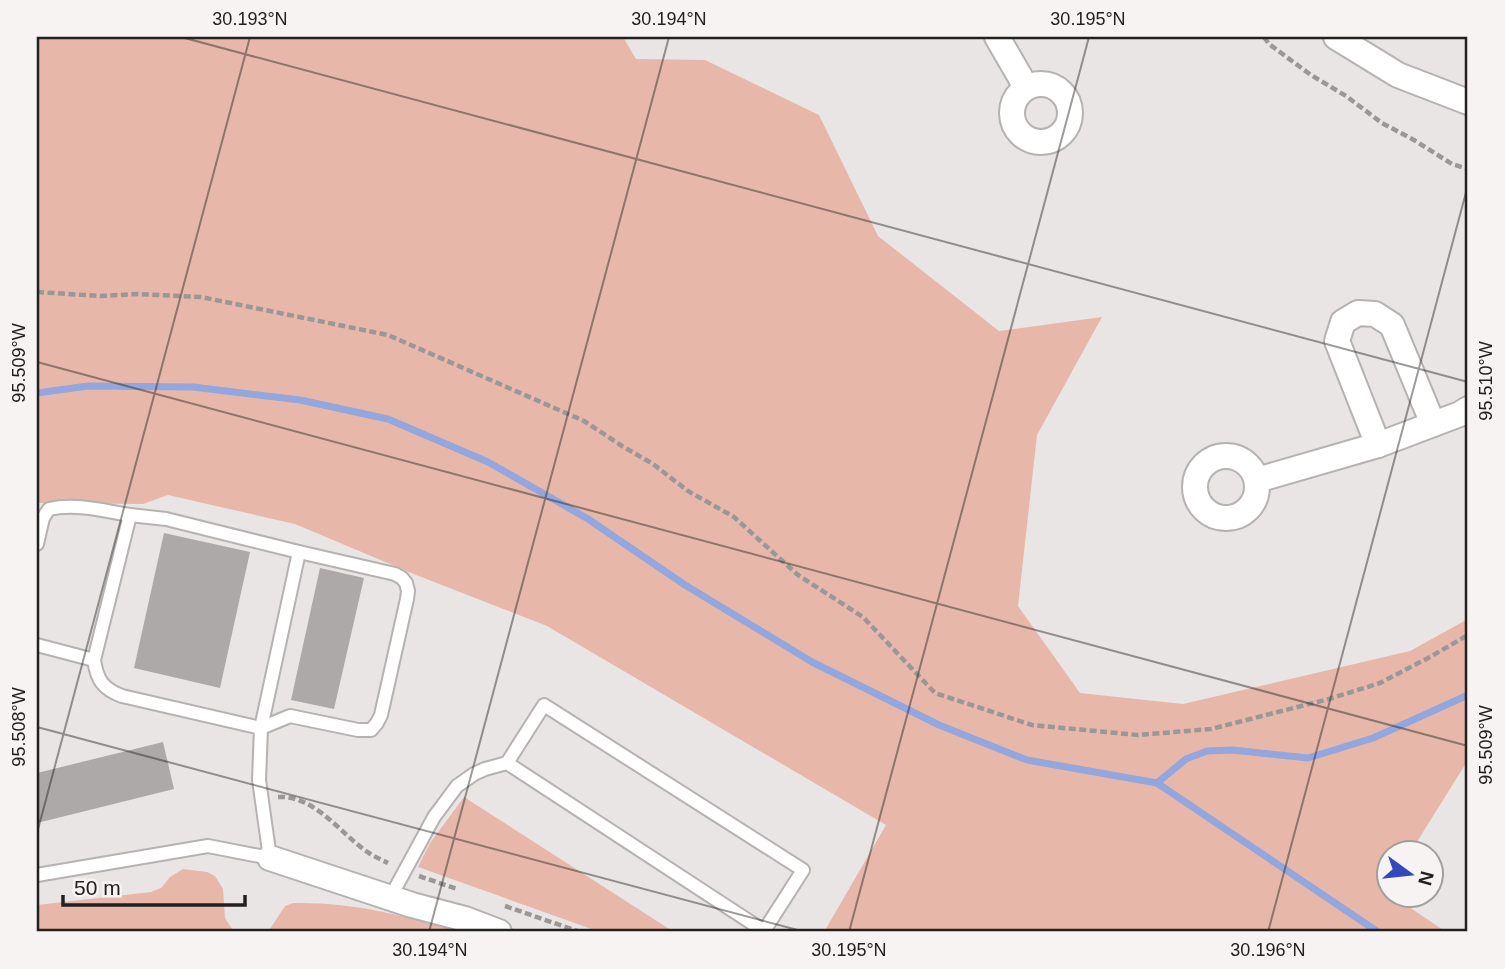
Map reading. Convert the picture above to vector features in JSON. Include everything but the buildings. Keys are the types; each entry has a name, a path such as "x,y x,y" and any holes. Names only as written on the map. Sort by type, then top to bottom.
{"street":[{"path":"997,37 1026,88"},
{"path":"1336,37 1398,75 1468,102"},
{"path":"1378,445 1337,341 1343,322 1358,313 1375,314 1392,325 1433,424"},
{"path":"1257,480 1378,445 1468,409"},
{"path":"270,858 499,932"}],"lane":[{"path":"37,544 43,518 49,509 61,506 80,507 166,519 402,578 406,583 407,598 381,715 371,730 358,730 289,716 261,728 113,693 106,688 100,681 94,660 130,515"},
{"path":"37,875 208,846 270,858 258,780 261,728 299,552"},
{"path":"37,645 94,660"},
{"path":"390,898 434,817 457,786 474,774 507,763 544,705 803,870 764,931 507,763"}],"path":[{"path":"1264,37 1269,44 1311,75 1346,96 1382,123 1452,164 1468,169"},
{"path":"37,292 201,297 388,335 584,421 653,464 688,491 734,517 798,575 863,617 934,693 1032,725 1138,735 1211,729 1380,683 1468,635"}],"shaded area":[{"path":"37,37 623,37 636,59 705,60 819,115 878,236 999,331 1102,317 1037,435 1018,606 1080,693 1183,704 1410,651 1468,619 1468,760 1419,839 1376,839 1376,909 1412,909 1446,932 824,932 886,825 547,626 295,524 168,495 143,504 37,503"},
{"path":"464,797 674,932 600,932 418,867 430,843"},
{"path":"183,869 207,872 215,876 223,889 225,918 234,932 37,932 37,905 151,892 161,888 170,877"},
{"path":"293,903 378,911 460,932 268,932 285,906"}],"waterway":[{"path":"37,393 88,386 193,387 300,400 388,419 488,462 588,519 685,585 812,662 939,725 1027,760 1157,783 1186,759 1207,751 1233,750 1308,758 1373,738 1468,695"},
{"path":"1157,783 1378,932"}]}
